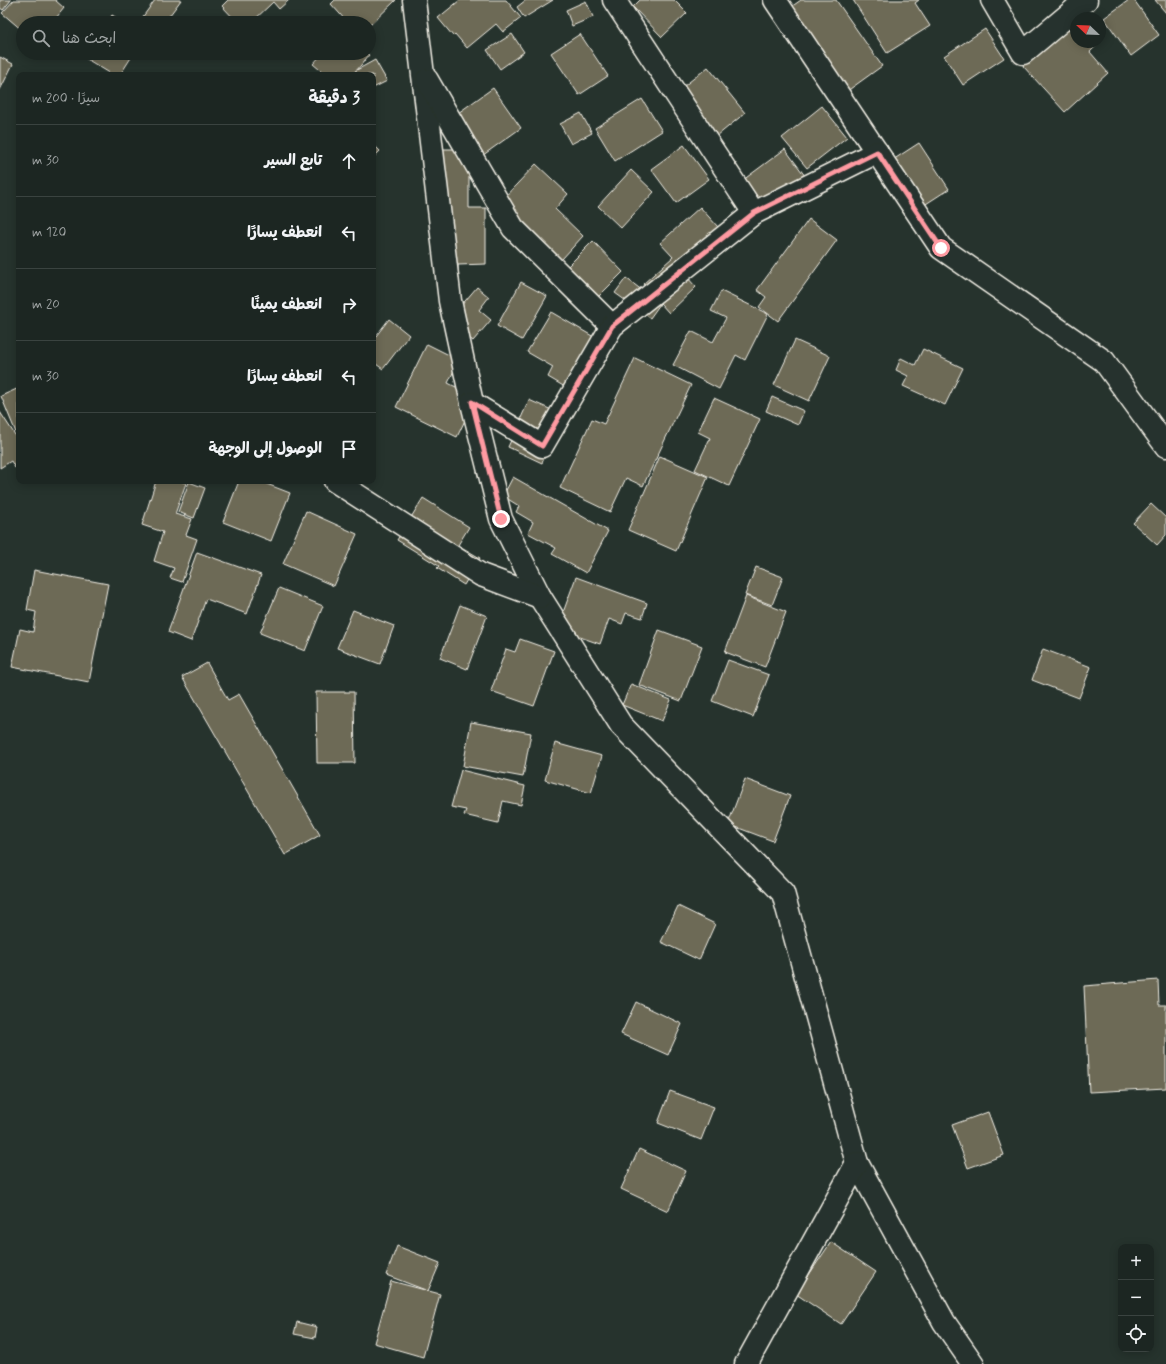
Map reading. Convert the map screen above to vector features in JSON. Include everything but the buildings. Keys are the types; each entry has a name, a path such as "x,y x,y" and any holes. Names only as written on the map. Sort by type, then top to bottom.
{"street":[{"path":"414,0 450,300 472,402 501,519 540,597 621,725 783,893 857,1164 944,1322 973,1364"},
{"path":"614,0 754,213"},
{"path":"775,0 941,248 1104,361 1166,446"},
{"path":"992,0 1023,53 1086,0"},
{"path":"423,72 513,228 612,326"},
{"path":"472,402 542,446 612,326 754,213 877,152"},
{"path":"340,484 481,575 540,597"},
{"path":"746,1364 857,1164"}],"route":[{"path":"501,519 472,402 542,446 612,326 754,213 877,152 941,248"}]}
